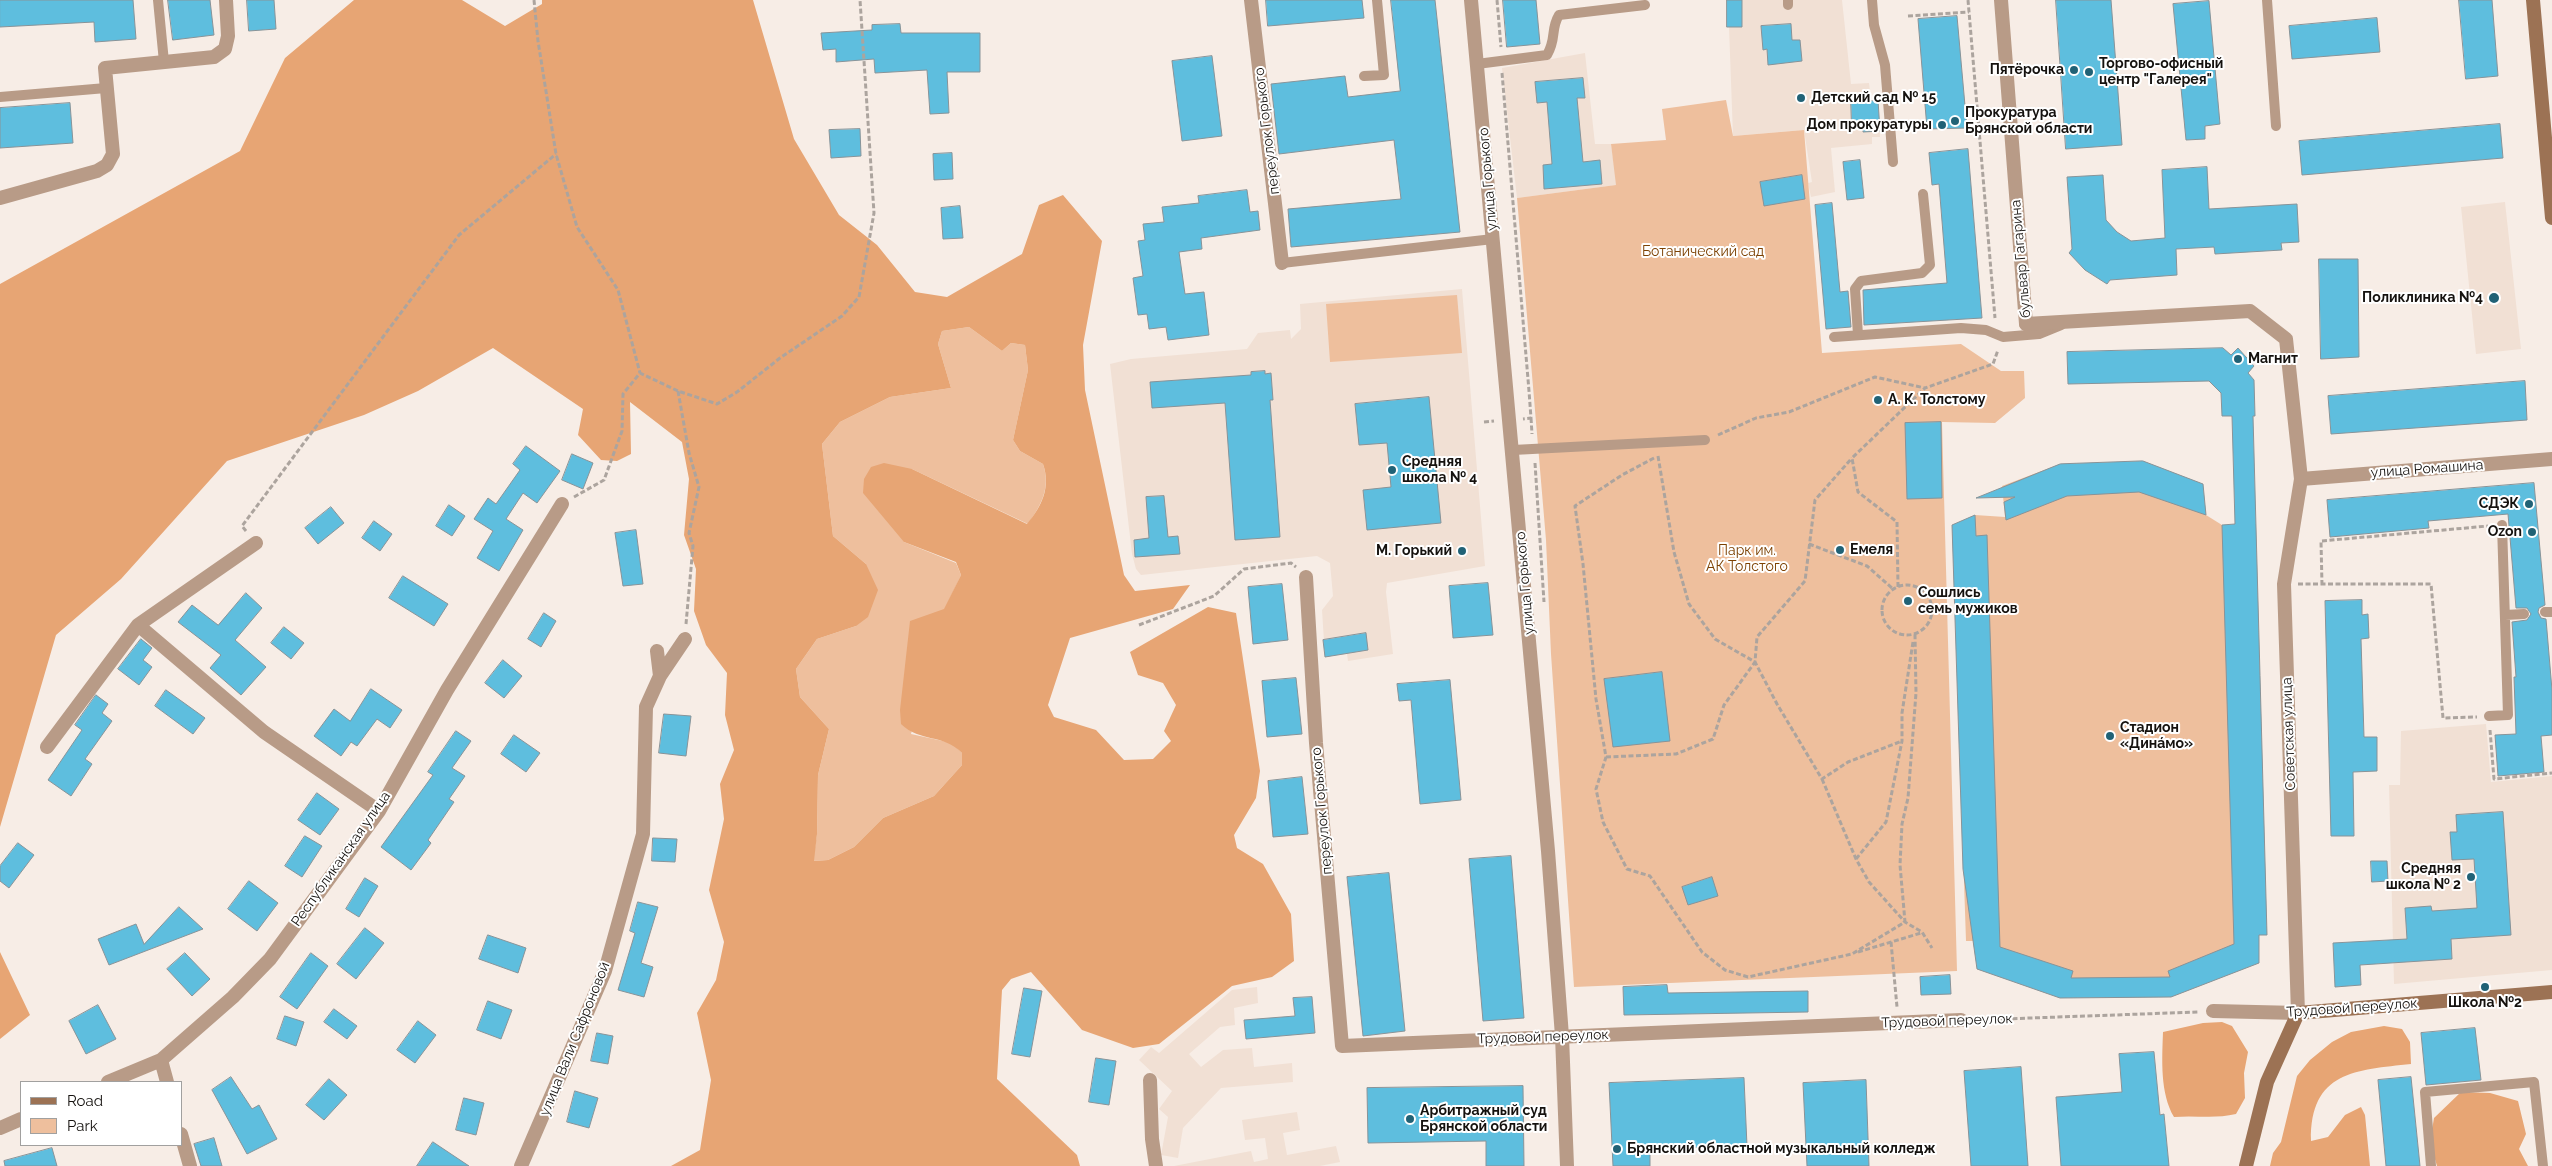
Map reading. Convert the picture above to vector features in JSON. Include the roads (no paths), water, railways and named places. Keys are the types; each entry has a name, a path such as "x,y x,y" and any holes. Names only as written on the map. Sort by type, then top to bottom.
{"main road":[{"path":"2533,0 2552,218"},
{"name":"Трудовой переулок","path":"2298,1013 2552,992"},
{"name":"Советская улица","path":"2246,1166 2267,1082 2298,1013"}],"street":[{"path":"0,198 97,171 107,165 113,154 105,68 214,57 225,49 228,36 226,0"},
{"name":"переулок Горького","path":"1251,0 1282,263"},
{"name":"улица Горького","path":"1471,0 1513,450 1562,1036 1567,1166"},
{"name":"бульвар Гагарина","path":"2001,0 2026,324 2250,311"},
{"name":"Советская улица","path":"2250,311 2286,339 2301,479 2284,584 2298,1013"},
{"name":"улица Ромашина","path":"2301,479 2552,459"},
{"name":"Республиканская улица","path":"110,1081 161,1060 234,997 270,959 378,811 447,690 562,504"},
{"path":"47,747 138,625 256,543"},
{"name":"переулок Горького","path":"1306,577 1316,743 1342,1046"},
{"path":"138,625 264,732 378,811"},
{"name":"улица Вали Сафроновой","path":"521,1166 605,971 643,834 646,707 660,676 685,639"},
{"path":"657,651 660,676"},
{"name":"Трудовой переулок","path":"2213,1011 2298,1013"},
{"name":"Трудовой переулок","path":"1342,1046 1962,1020"},
{"path":"161,1060 167,1081"},
{"path":"1150,1080 1152,1139 1156,1166"},
{"path":"0,1128 20,1119"},
{"path":"182,1138 190,1166"}],"lane":[{"path":"158,0 164,62"},
{"path":"1364,76 1384,75 1377,0"},
{"path":"1872,0 1874,25 1885,65 1893,162"},
{"path":"2267,0 2276,126"},
{"path":"1477,64 1547,55 1554,43 1553,25 1559,15 1645,6"},
{"path":"0,97 106,88"},
{"path":"1858,335 1855,288 1861,281 1922,273 1930,265 1923,194"},
{"path":"1282,263 1493,239"},
{"path":"1834,338 1961,328 1986,330 2003,338 2039,334 2069,322"},
{"path":"1513,450 1705,440"},
{"path":"2489,716 2508,715 2502,525"},
{"path":"2505,615 2524,614"},
{"path":"2431,1166 2425,1092 2534,1082 2543,1166"}],"place":[{"name":"Пятёрочка","path":"2074,70"},
{"name":"Торгово-офисный центр \"Галерея\"","path":"2089,72"},
{"name":"Детский сад № 15","path":"1801,98"},
{"name":"Прокуратура Брянской области","path":"1955,121"},
{"name":"Дом прокуратуры","path":"1942,125"},
{"name":"Поликлиника №4","path":"2494,298"},
{"name":"Магнит","path":"2238,359"},
{"name":"А. К. Толстому","path":"1878,400"},
{"name":"Средняя школа № 4","path":"1392,470"},
{"name":"СДЭК","path":"2529,504"},
{"name":"Ozon","path":"2532,532"},
{"name":"Емеля","path":"1840,550"},
{"name":"М. Горький","path":"1462,551"},
{"name":"Сошлись семь мужиков","path":"1908,601"},
{"name":"Стадион «Дина́мо»","path":"2110,736"},
{"name":"Средняя школа № 2","path":"2471,877"},
{"name":"Школа №2","path":"2485,987"},
{"name":"Арбитражный суд Брянской области","path":"1410,1119"},
{"name":"Брянский областной музыкальный колледж","path":"1617,1149"}],"park label":[{"name":"Ботанический сад","path":"1703,252"},
{"name":"Парк им. АК Толстого","path":"1747,560"}]}
